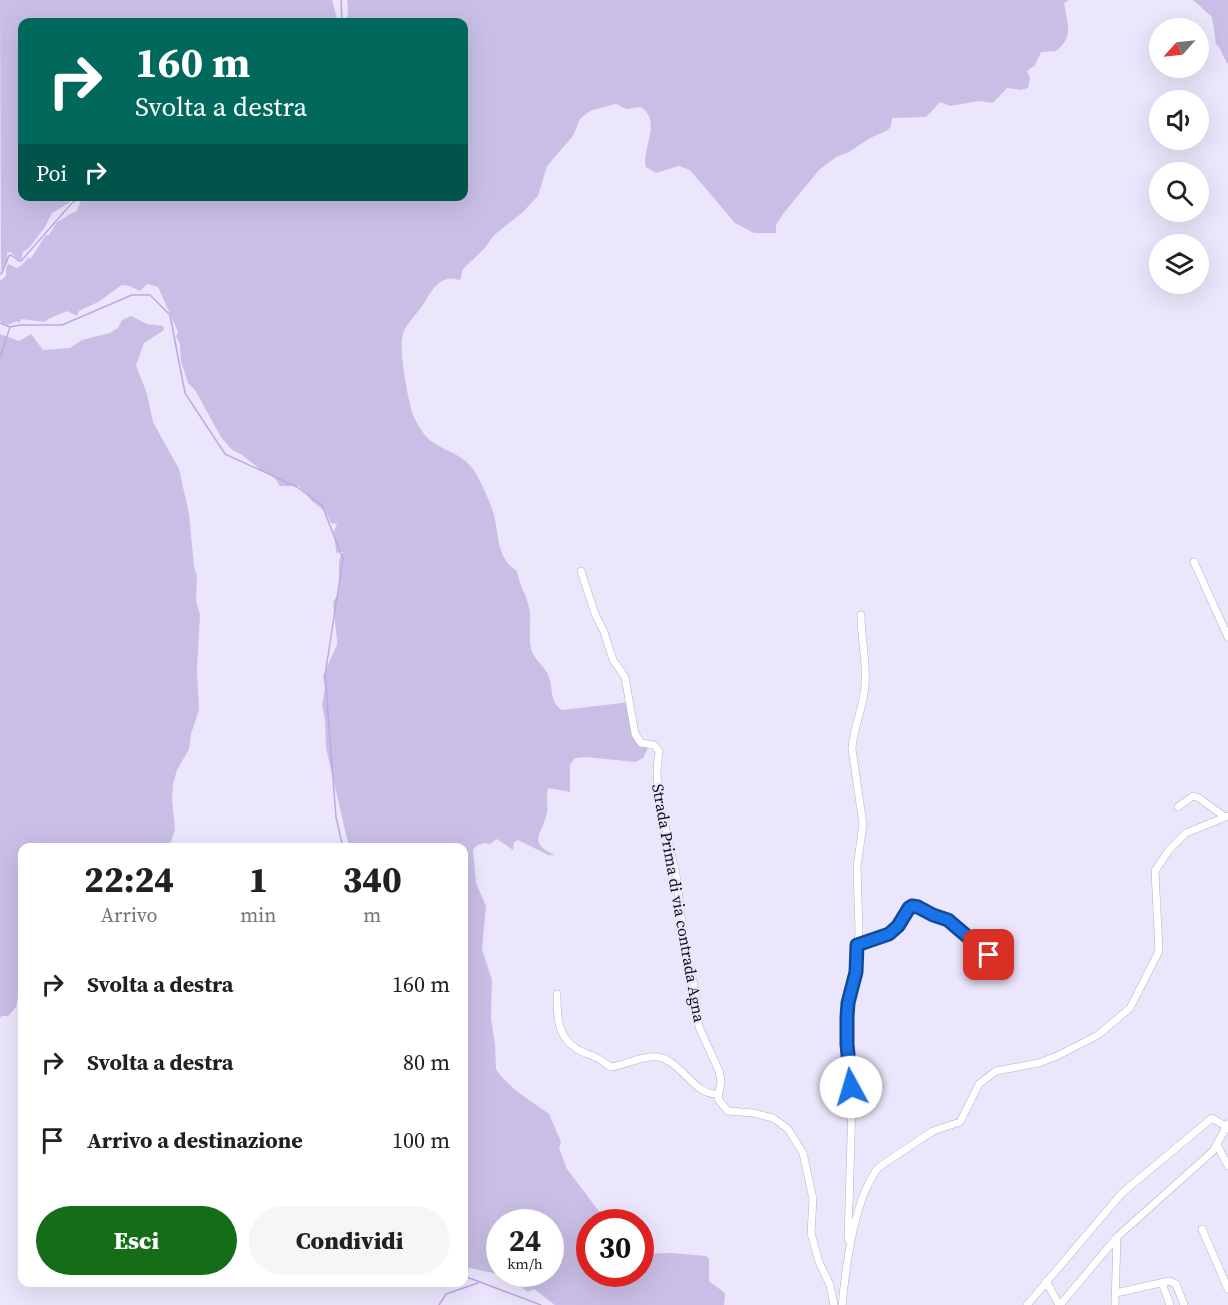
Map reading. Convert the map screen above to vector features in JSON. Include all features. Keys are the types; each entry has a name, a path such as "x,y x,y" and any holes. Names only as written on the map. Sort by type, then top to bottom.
{"street":[{"path":"1194,562 1228,637"},
{"name":"Strada Prima di via contrada Agna","path":"581,571 613,660 625,676 634,734 641,743 654,745 658,751 658,794 676,874 684,941 695,990 699,1027 719,1071 721,1081 717,1094"},
{"path":"851,1247 848,1237 852,1104 847,1017 856,972 859,932 857,867 863,824 852,749 852,739 860,717 866,685 861,615"},
{"path":"1178,807 1193,796 1227,816"},
{"path":"842,1305 854,1222 873,1174 879,1167 933,1131 960,1122 979,1084 996,1071 1039,1063 1057,1056 1098,1035 1130,1008 1160,951 1155,871 1169,850 1186,833 1227,816"},
{"path":"857,945 889,934 898,926 912,906 948,920 989,955"},
{"path":"557,994 558,1021 561,1030 566,1039 580,1051 596,1057 611,1067 657,1057 674,1065 705,1092 717,1094 721,1105 728,1112 753,1113 782,1123 803,1153 813,1199 811,1233 819,1263 830,1285 834,1305"},
{"path":"1026,1305 1046,1281 1122,1193 1212,1118 1227,1125 1214,1151 1117,1237 1059,1305 1046,1281"},
{"path":"1217,1145 1228,1166"},
{"path":"1202,1229 1228,1289"},
{"path":"1115,1305 1117,1237"},
{"path":"1220,1271 1228,1268"},
{"path":"1116,1293 1169,1281 1176,1284 1184,1305"},
{"path":"1162,1283 1170,1305"}],"shaded area":[{"path":"0,0 332,0 337,18 18,18 18,201 70,201 52,213 45,227 29,248 23,252 21,260 11,252 7,253 8,261 1,272"},
{"path":"347,0 1069,0 1064,3 1068,23 1066,40 1056,51 1041,52 1035,65 1027,71 1030,78 1028,88 1021,90 1007,88 993,103 979,101 950,106 940,102 926,117 892,118 888,130 836,157 819,170 783,214 776,225 776,233 754,233 735,223 690,170 679,166 656,173 646,167 645,160 651,128 648,114 642,108 626,109 615,104 590,111 580,119 573,136 547,166 538,196 523,212 494,235 484,249 463,269 460,280 444,280 436,286 407,325 403,334 403,362 413,415 428,439 463,459 473,469 489,500 502,554 510,566 517,571 528,602 531,649 549,677 555,704 562,710 631,702 637,736 649,746 643,758 635,762 575,758 570,765 570,792 548,788 547,812 538,841 541,846 555,855 548,855 518,840 514,842 513,850 497,839 490,844 478,845 473,850 476,883 486,906 482,949 492,980 491,1018 496,1069 515,1090 549,1114 561,1142 559,1148 567,1169 597,1209 576,1209 576,1287 654,1287 654,1254 706,1256 709,1259 709,1281 725,1293 724,1305 555,1305 534,1289 528,1292 521,1287 564,1287 564,1209 486,1209 486,1272 468,1268 468,843 348,843 326,748 322,705 325,688 323,676 337,645 333,602 339,592 339,561 343,552 336,552 334,531 337,524 331,523 325,511 312,501 299,486 280,486 275,478 232,450 221,437 195,390 188,383 181,361 180,344 176,336 178,332 158,287 147,284 140,291 122,285 98,302 79,311 77,316 67,311 45,322 21,319 20,323 17,321 8,325 0,320 0,281 6,276 8,264 17,268 31,258 57,222 76,212 81,201 468,201 468,18 347,18"},
{"path":"1193,0 1228,0 1228,64 1216,44 1212,17"},
{"path":"131,316 147,324 163,326 164,330 144,343 136,365 147,394 153,422 179,469 189,514 194,567 197,576 196,601 200,615 197,669 199,710 189,749 177,770 173,784 175,830 170,843 18,843 18,997 16,1007 8,1016 0,1018 0,334 19,341 31,334 43,350 70,348 82,340 110,333 118,328 122,320"}],"waterway":[{"path":"341,0 342,18"},
{"path":"0,274 9,256 21,261 75,201"},
{"path":"0,323 10,327 62,325 132,295 150,295 170,315 185,393 225,454 297,487 322,505 343,559 325,675 336,817 342,843"},
{"path":"0,358 10,327"},
{"path":"468,1278 541,1305"},
{"path":"468,1286 478,1283"},
{"path":"439,1305 446,1294 466,1287"}],"route":[{"path":"851,1087 847,1017 856,972 857,945 883,938 889,934 898,926 912,906 955,924 989,955"}]}
